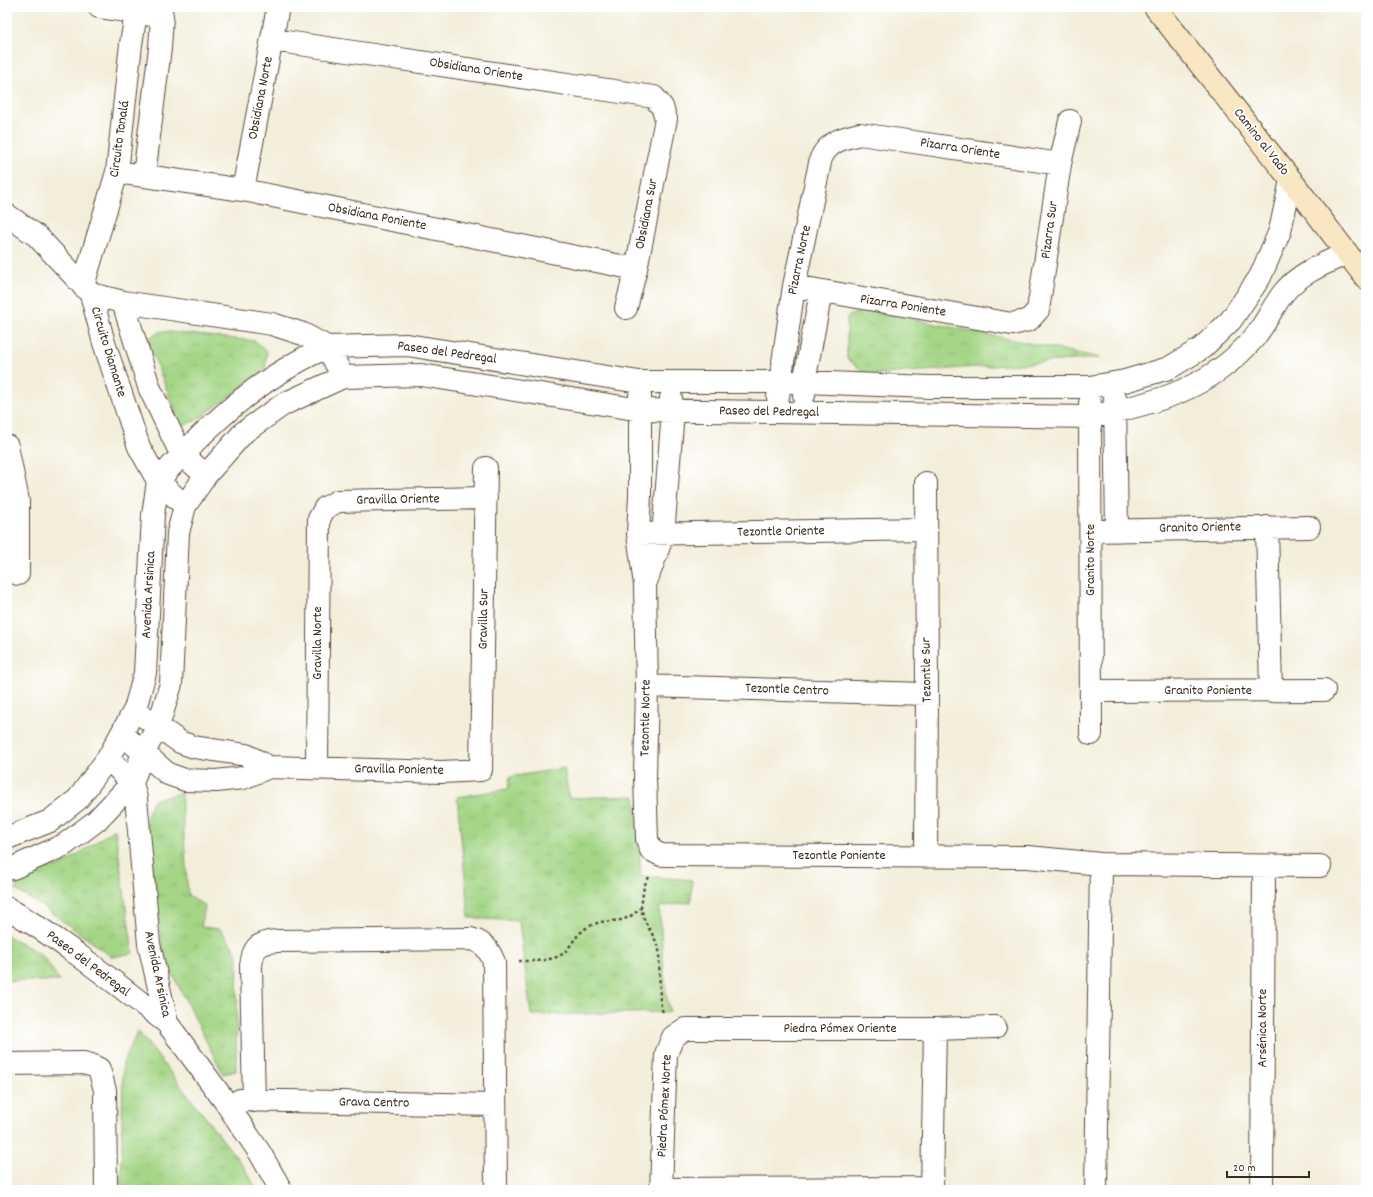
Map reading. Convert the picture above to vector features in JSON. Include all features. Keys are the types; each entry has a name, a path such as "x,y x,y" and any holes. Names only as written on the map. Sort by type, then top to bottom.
{"street":[{"name":"Circuito Tonalá","path":"99,7 161,12 160,48 144,176"},
{"name":"Obsidiana Norte","path":"243,190 273,40 278,7"},
{"name":"Camino al Vado","path":"1155,7 1366,278"},
{"name":"Circuito Tonalá","path":"87,290 117,172 138,10"},
{"name":"Obsidiana Oriente","path":"273,40 654,97 662,107 666,119"},
{"name":"Obsidiana Sur","path":"626,308 636,269 666,119"},
{"name":"Pizarra Sur","path":"1012,324 1029,320 1038,310 1060,164 1070,121"},
{"name":"Pizarra Oriente","path":"860,134 1060,164"},
{"name":"Pizarra Norte","path":"777,412 779,382 794,286 821,158 825,150 833,142 860,134"},
{"name":"Obsidiana Poniente","path":"117,172 243,190 636,269"},
{"name":"Paseo del Pedregal","path":"158,481 181,454 230,408 288,367 327,347 407,345 639,382 804,382 930,387 1090,387 1115,383 1169,368 1202,348 1231,320 1260,277 1280,231 1291,180"},
{"name":"Circuito Diamante","path":"7,215 37,236 87,290 140,447 158,481 185,506"},
{"name":"Paseo del Pedregal","path":"185,506 206,475 244,432 284,404 343,377 421,375 641,410 673,412 803,412 1089,417 1133,409 1179,393 1214,374 1253,338 1286,290 1310,271 1347,253"},
{"name":"Pizarra Poniente","path":"794,286 821,292 1012,324"},
{"name":"Paseo del Pedregal","path":"87,290 123,302 272,324 303,334 327,347"},
{"path":"803,412 804,382 821,292"},
{"path":"123,302 149,387 181,454 206,475"},
{"path":"327,347 343,377"},
{"path":"539,394 540,367"},
{"name":"Tezontle Norte","path":"639,382 641,410 638,534 645,585 647,686 645,777 647,839 651,850"},
{"name":"Tezontle Norte","path":"645,585 664,535 673,412 669,383"},
{"path":"1115,383 1117,530"},
{"name":"Granito Norte","path":"1090,387 1091,734"},
{"path":"7,446 18,501 18,574"},
{"name":"Gravilla Sur","path":"481,770 486,468"},
{"name":"Avenida Arsinica","path":"135,709 145,673 153,515 158,481"},
{"name":"Tezontle Sur","path":"926,483 926,857"},
{"name":"Gravilla Oriente","path":"319,519 325,508 338,501 486,498"},
{"name":"Avenida Arsinica","path":"158,727 171,684 178,533 185,506"},
{"name":"Gravilla Norte","path":"317,768 319,519"},
{"path":"1267,527 1271,691"},
{"name":"Granito Oriente","path":"1090,531 1308,527"},
{"name":"Tezontle Oriente","path":"638,534 664,535 925,529"},
{"name":"Tezontle Centro","path":"647,686 927,694"},
{"name":"Granito Poniente","path":"1091,691 1324,690"},
{"path":"7,838 50,821 78,799 108,758 135,709 180,742 194,747 246,755 269,767"},
{"path":"7,868 13,868 64,845 96,821 132,783 143,753 158,727"},
{"path":"122,734 168,774 185,780 216,781 243,778 269,767"},
{"path":"108,758 132,783"},
{"name":"Gravilla Poniente","path":"269,767 442,772 481,770"},
{"name":"Avenida Arsinica","path":"132,783 136,798 149,944 167,1023 224,1100 260,1153 281,1190"},
{"name":"Tezontle Poniente","path":"651,850 662,855 1028,857 1101,864 1320,866"},
{"path":"1096,1190 1101,864"},
{"name":"Arsénica Norte","path":"1262,1190 1264,866"},
{"name":"Paseo del Pedregal","path":"7,908 28,920 77,954 167,1023"},
{"path":"254,1101 251,966 252,956 257,947 265,942 276,941 472,939 485,945 494,962 494,1105 496,1190"},
{"name":"Piedra Pómex Oriente","path":"679,1033 995,1027"},
{"path":"661,1190 932,1189 935,1029"},
{"name":"Piedra Pómex Norte","path":"661,1190 666,1054 679,1033"},
{"path":"7,1064 82,1063 99,1069 105,1090 106,1190"},
{"name":"Grava Centro","path":"224,1100 494,1105"}],"path":[{"path":"651,850 648,880 644,886 641,908 644,919 659,947 661,962 660,1002 665,1019 679,1033"},
{"path":"494,962 536,961 559,956 566,952 581,930 592,925 605,922 622,921 631,918 641,908"}],"green space":[{"path":"863,309 1101,358 868,375 847,359 847,317"},
{"path":"161,331 255,341 267,351 265,370 197,420 181,426 147,339"},
{"path":"564,768 569,798 635,796 641,876 692,880 691,902 659,907 666,994 670,1012 531,1015 519,921 469,918 457,797 508,789 510,777"},
{"path":"181,793 188,895 205,906 201,927 220,929 238,954 236,1071 223,1074 164,957 146,819 153,800"},
{"path":"115,829 133,953 112,957 45,908 16,890 20,872 61,866"},
{"path":"7,935 42,955 60,981 7,981"},
{"path":"138,1031 244,1167 257,1190 121,1190 123,1063"}]}
